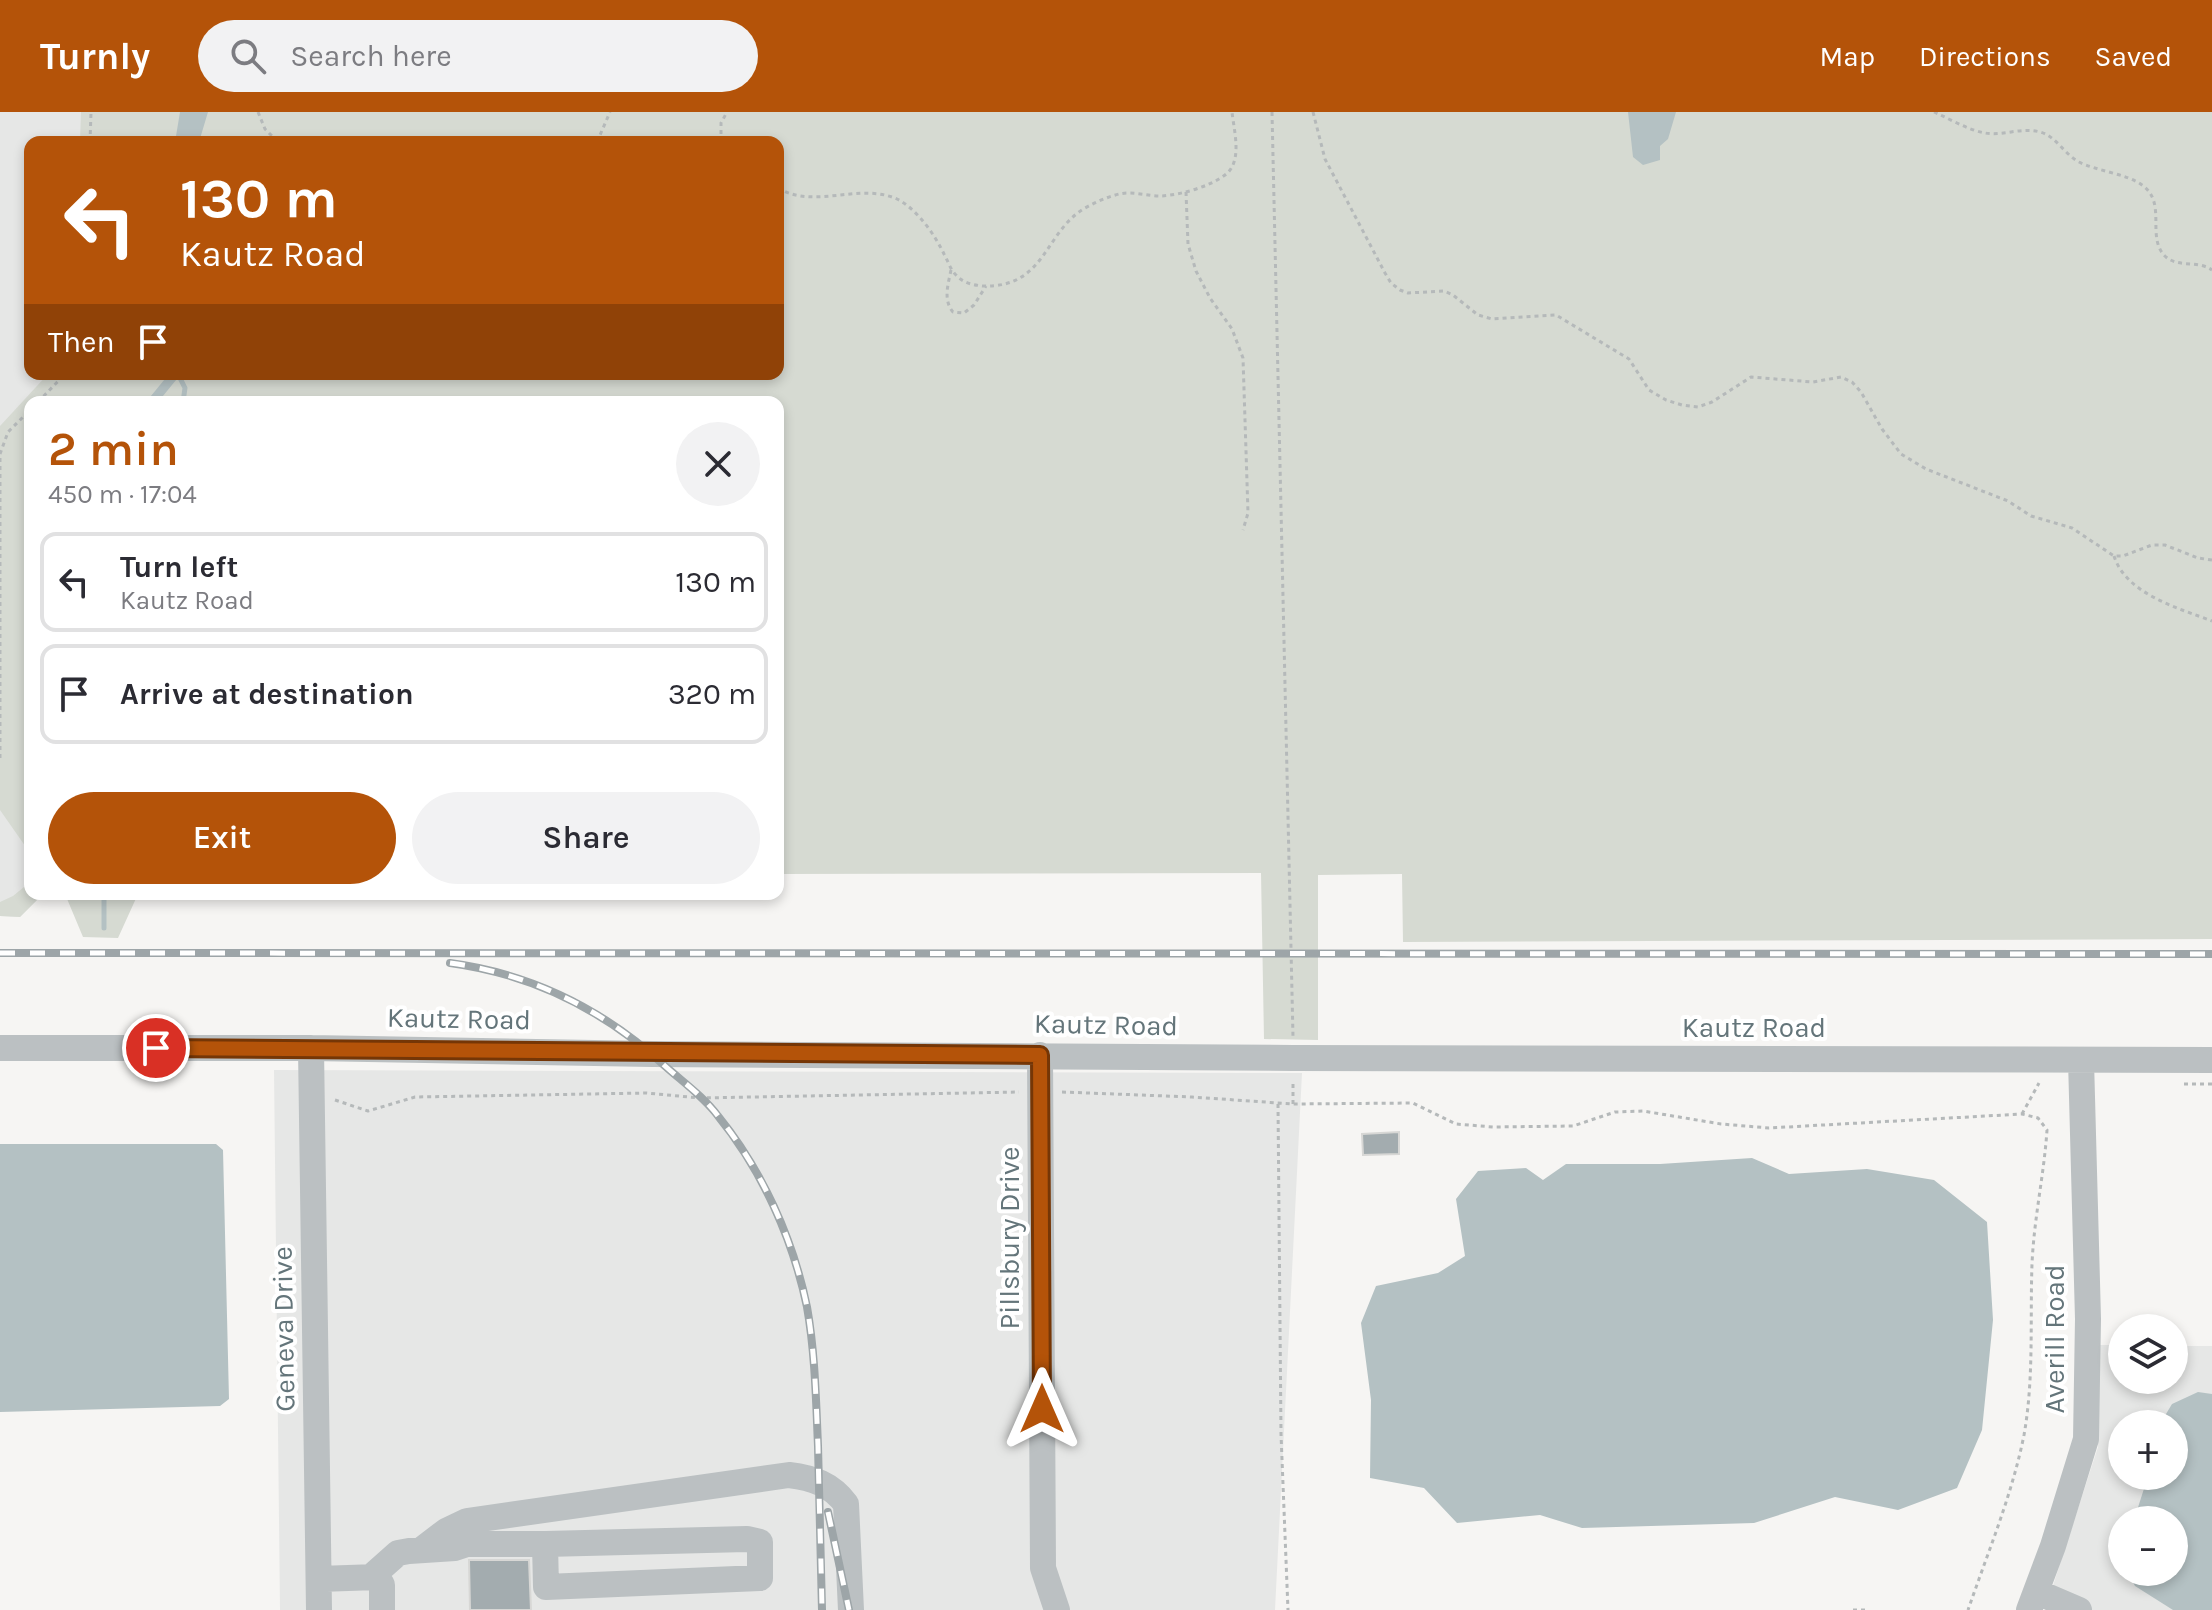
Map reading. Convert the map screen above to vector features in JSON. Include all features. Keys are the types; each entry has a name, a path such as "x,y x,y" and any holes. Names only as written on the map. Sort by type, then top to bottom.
{"street":[{"name":"Kautz Road","path":"0,1048 311,1048 652,1054 1293,1058 2212,1060"},
{"name":"Geneva Drive","path":"311,1048 319,1610"},
{"name":"Pillsbury Drive","path":"1040,1055 1043,1568 1057,1610"},
{"name":"Averill Road","path":"2033,1601 2086,1439 2088,1319 2081,1060"},
{"path":"421,1550 446,1531 467,1521 789,1475 836,1490 846,1504 851,1610"},
{"path":"371,1577 398,1553 455,1548 467,1544 747,1539 760,1542 760,1578 546,1587 545,1544"},
{"path":"319,1579 377,1577 382,1585 382,1610"},
{"path":"2033,1601 2079,1610"}],"path":[{"path":"90,136 91,112"},
{"path":"258,112 265,129 272,136"},
{"path":"600,136 610,112"},
{"path":"721,136 721,123 727,112"},
{"path":"784,190 798,196 866,194 898,200 915,213 937,241 958,278 970,284 986,286 1007,282 1030,272 1064,228 1081,211 1100,200 1121,193 1161,196 1186,191 1225,175 1233,166 1236,153 1232,112"},
{"path":"1272,112 1293,1104"},
{"path":"1313,112 1325,159 1385,273 1400,290 1408,293 1444,291 1478,315 1492,319 1556,315 1629,359 1649,390 1682,405 1698,407 1712,402 1751,377 1813,382 1841,377 1852,382 1861,392 1882,429 1901,454 1950,480 2008,501 2031,516 2072,528 2114,556 2123,556 2152,545 2165,545 2212,560"},
{"path":"1934,112 1986,134 2045,133 2074,160 2135,180 2154,197 2158,240 2168,259 2207,266 2212,270"},
{"path":"1186,191 1188,244 1196,271 1232,329 1243,358 1248,513 1243,530"},
{"path":"951,270 947,293 948,306 953,312 964,313 974,305 986,286"},
{"path":"44,396 59,380"},
{"path":"0,758 0,454 8,432 24,416"},
{"path":"2114,556 2118,569 2127,580 2165,603 2212,621"},
{"path":"2022,1114 2041,1079"},
{"path":"2180,1084 2212,1084"},
{"path":"312,1092 368,1111 415,1097 647,1093 700,1098 1040,1091 1278,1104 1413,1103 1456,1124 1493,1127 1573,1126 1615,1112 1643,1111 1721,1124 1769,1128 2022,1114 2038,1118 2047,1130 2032,1264 2027,1416 2002,1517 1968,1610"},
{"path":"1278,1104 1281,1434 1288,1610"},
{"path":"1853,1610 1866,1610"}],"shaded area":[{"path":"0,112 123,112 123,136 24,136 24,380 80,380 44,396 24,396 24,900 37,900 20,917 0,916"},
{"path":"81,112 2212,112 2212,939 1403,942 1402,874 1318,875 1318,1040 1264,1039 1261,873 784,874 784,396 28,396 42,380 784,380 784,136 80,136"},
{"path":"180,112 208,112 201,136 176,136"},
{"path":"1628,112 1676,112 1668,139 1660,146 1660,160 1643,165 1633,157"},
{"path":"164,380 176,380 163,396 151,396"},
{"path":"24,400 24,844 0,810 0,426"},
{"path":"24,887 24,900 37,900 20,917 0,916 0,902"},
{"path":"68,900 135,900 118,938 83,937"},
{"path":"274,1070 1302,1073 1275,1610 280,1610"},
{"path":"0,1144 216,1144 223,1150 229,1399 220,1406 0,1412"},
{"path":"1752,1158 1789,1174 1867,1169 1934,1180 1987,1222 1993,1320 1982,1430 1957,1488 1898,1510 1835,1497 1754,1523 1582,1528 1540,1515 1457,1523 1424,1488 1370,1478 1371,1400 1361,1323 1376,1286 1438,1273 1465,1256 1456,1199 1478,1171 1526,1168 1543,1180 1566,1164 1660,1164"},
{"path":"2098,1345 2108,1345 2108,1394 2188,1394 2188,1346 2212,1346 2212,1610 2045,1610 2098,1447"},
{"path":"2198,1392 2212,1394 2212,1610 2173,1610 2135,1586 2188,1586 2188,1506 2138,1506 2144,1490 2188,1490 2188,1410 2168,1410 2172,1404"}],"building":[{"path":"1399,1132 1399,1154 1363,1155 1362,1134"},
{"path":"469,1560 529,1560 531,1610 470,1610"}],"waterway":[{"path":"181,380 185,388 184,396"},
{"path":"104,900 104,928"}],"railway":[{"path":"0,953 2212,954"},
{"path":"450,963 480,968 538,986 617,1028 706,1102 734,1137 762,1182 784,1231 801,1281 812,1341 822,1610"},
{"path":"828,1512 849,1610"}],"route":[{"path":"156,1048 1040,1055 1042,1409"}]}
